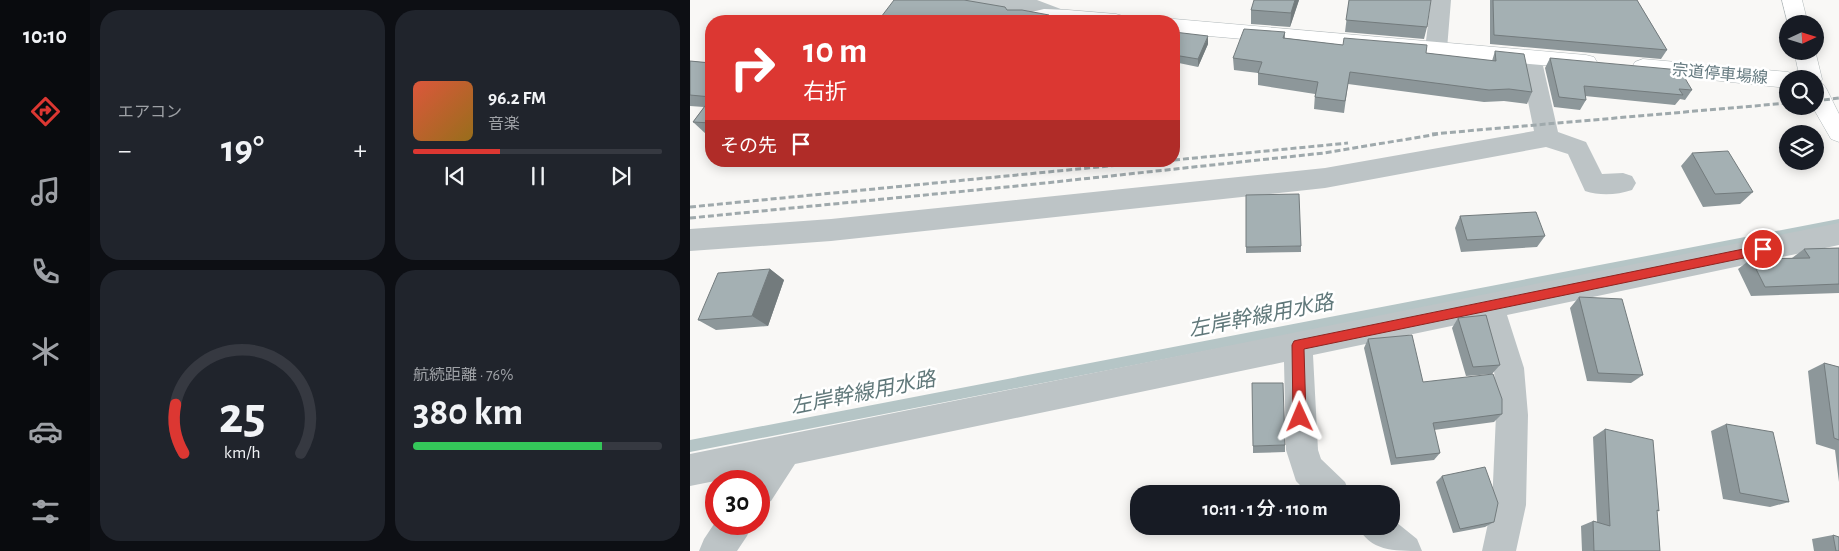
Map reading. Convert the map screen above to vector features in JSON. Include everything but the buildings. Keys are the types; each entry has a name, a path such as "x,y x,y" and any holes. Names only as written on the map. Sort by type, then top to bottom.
{"main road":[{"path":"1792,0 1796,15"},
{"name":"宗道停車場線","path":"1180,27 1779,79"},
{"path":"1824,107 1839,133"}],"street":[{"path":"937,0 1032,5 1057,15"},
{"path":"1436,49 1441,0"},
{"path":"1530,57 1548,138"},
{"path":"690,240 831,230 1325,178 1548,138 1577,148 1594,184 1623,183"},
{"path":"690,470 1839,234"},
{"path":"1488,305 1500,335 1509,368 1512,415 1509,504 1499,551"},
{"path":"1298,345 1302,450 1308,469 1324,485"},
{"path":"770,472 784,452"},
{"path":"716,551 727,535"},
{"path":"1385,535 1405,551"}],"waterway":[{"name":"左岸幹線用水路","path":"690,446 1839,223"}],"railway":[{"path":"1824,100 1839,98"},
{"path":"1432,134 1779,104"},
{"path":"690,218 1017,186 1324,153 1438,134"},
{"path":"1180,159 1348,143"},
{"path":"690,207 1099,167"}],"route":[{"path":"1300,417 1298,345 1763,249"}]}
